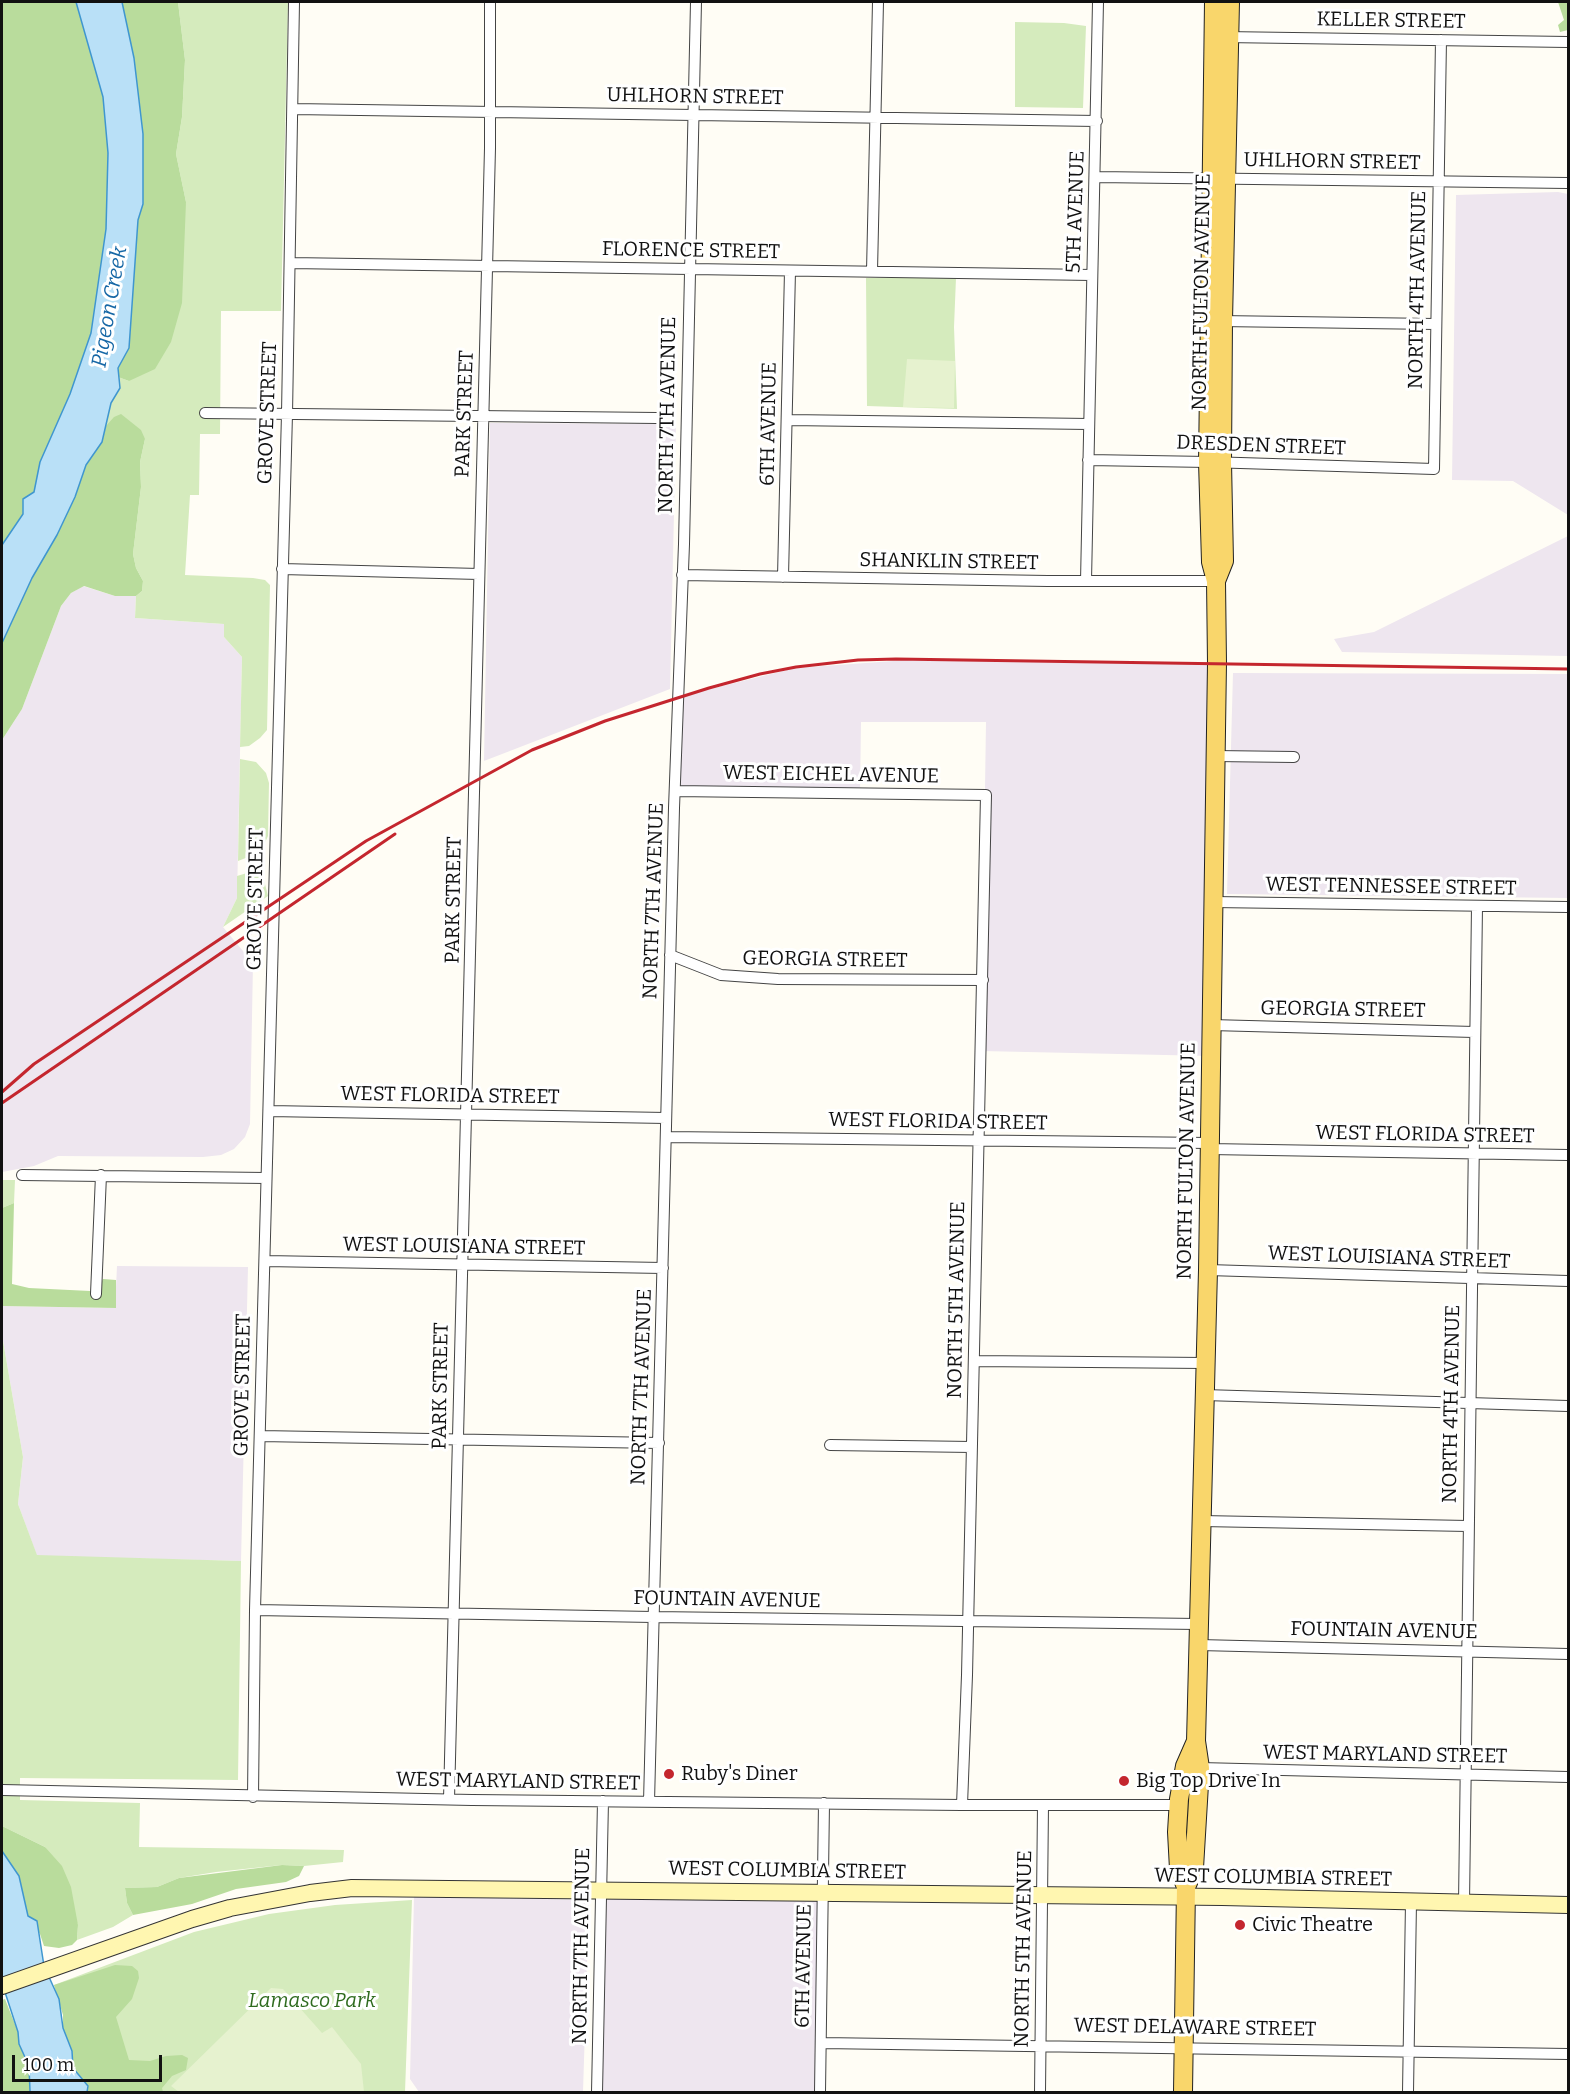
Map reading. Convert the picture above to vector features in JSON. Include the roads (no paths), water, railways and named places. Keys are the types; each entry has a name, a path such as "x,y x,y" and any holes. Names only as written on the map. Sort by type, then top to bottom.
{"main road":[{"name":"NORTH FULTON AVENUE","path":"1214,2 1222,37"},
{"name":"NORTH FULTON AVENUE","path":"1186,1892 1194,1868 1200,1768 1196,1741 1208,1270 1215,756 1216,581 1211,562 1215,462 1222,37 1230,2"},
{"name":"NORTH FULTON AVENUE","path":"1183,2092 1186,1892 1179,1869 1177,1832 1185,1766 1196,1741"},
{"name":"WEST COLUMBIA STREET","path":"2,1986 127,1941 230,1908 310,1893 375,1888 1043,1895 1186,1892 1411,1902 1569,1905"}],"street":[{"name":"GROVE STREET","path":"253,1797 255,1610 287,414 294,2"},
{"name":"PARK STREET","path":"449,1799 487,265 490,2"},
{"name":"NORTH 7TH AVENUE","path":"648,1802 670,955 684,544 696,2"},
{"path":"872,271 878,2"},
{"name":"5TH AVENUE","path":"1089,424 1098,2"},
{"name":"KELLER STREET","path":"1222,37 1569,42"},
{"name":"NORTH 4TH AVENUE","path":"1434,469 1440,40"},
{"name":"UHLHORN STREET","path":"293,109 1096,121"},
{"name":"UHLHORN STREET","path":"1096,177 1569,183"},
{"name":"FLORENCE STREET","path":"290,263 1092,274"},
{"name":"6TH AVENUE","path":"783,577 790,271"},
{"path":"1217,320 1435,324"},
{"path":"205,413 657,418"},
{"path":"788,420 1089,424 1086,581"},
{"name":"DRESDEN STREET","path":"1088,460 1434,469"},
{"path":"282,569 479,574"},
{"name":"SHANKLIN STREET","path":"682,575 1216,581"},
{"path":"1215,756 1294,757"},
{"name":"WEST EICHEL AVENUE","path":"675,791 986,795"},
{"name":"NORTH 5TH AVENUE","path":"962,1805 967,1675 986,795"},
{"name":"WEST TENNESSEE STREET","path":"1213,902 1569,907"},
{"name":"NORTH 4TH AVENUE","path":"1464,1903 1477,906"},
{"name":"GEORGIA STREET","path":"670,955 721,975 777,979 983,980"},
{"name":"GEORGIA STREET","path":"1211,1025 1474,1032"},
{"name":"WEST FLORIDA STREET","path":"269,1111 666,1118"},
{"name":"WEST FLORIDA STREET","path":"666,1137 979,1141 1569,1155"},
{"path":"22,1175 266,1178"},
{"path":"96,1294 101,1175"},
{"name":"WEST LOUISIANA STREET","path":"264,1261 663,1268"},
{"name":"WEST LOUISIANA STREET","path":"1208,1270 1569,1281"},
{"path":"974,1360 1205,1363"},
{"path":"1204,1395 1569,1406"},
{"path":"260,1436 659,1443"},
{"path":"830,1445 972,1448"},
{"path":"1201,1521 1468,1526"},
{"name":"FOUNTAIN AVENUE","path":"255,1610 1198,1624"},
{"name":"FOUNTAIN AVENUE","path":"1199,1645 1569,1654"},
{"name":"WEST MARYLAND STREET","path":"1200,1768 1569,1777"},
{"name":"WEST MARYLAND STREET","path":"4,1790 253,1797 648,1802 962,1805 1179,1804"},
{"name":"NORTH 7TH AVENUE","path":"597,2092 603,1801"},
{"name":"6TH AVENUE","path":"820,2092 824,1803"},
{"name":"NORTH 5TH AVENUE","path":"1040,2092 1043,1805"},
{"path":"1408,2092 1411,1902"},
{"name":"WEST DELAWARE STREET","path":"822,2043 1569,2054"}],"water":[{"name":"Pigeon Creek","path":"76,2 122,2 134,58 143,134 143,204 138,220 129,348 118,368 120,388 111,403 102,442 86,465 75,497 57,535 32,578 2,643 2,545 23,514 23,499 34,492 40,462 70,394 91,333 106,229 108,153 103,97"},
{"path":"2,1851 19,1876 28,1916 37,1921 44,1966 59,1999 63,2028 72,2051 73,2068 88,2086 87,2092 30,2092 29,2066 19,2044 18,2032 2,1983"}],"railway":[{"path":"2,1092 34,1064 366,841 532,750 605,721 760,674 796,667 858,660 896,659 1568,669"},
{"path":"2,1103 395,834"}],"place":[{"name":"Ruby's Diner","path":"669,1774"},
{"name":"Big Top Drive In","path":"1124,1781"},
{"name":"Civic Theatre","path":"1240,1925"}],"park label":[{"name":"Lamasco Park","path":"312,2001"}]}
